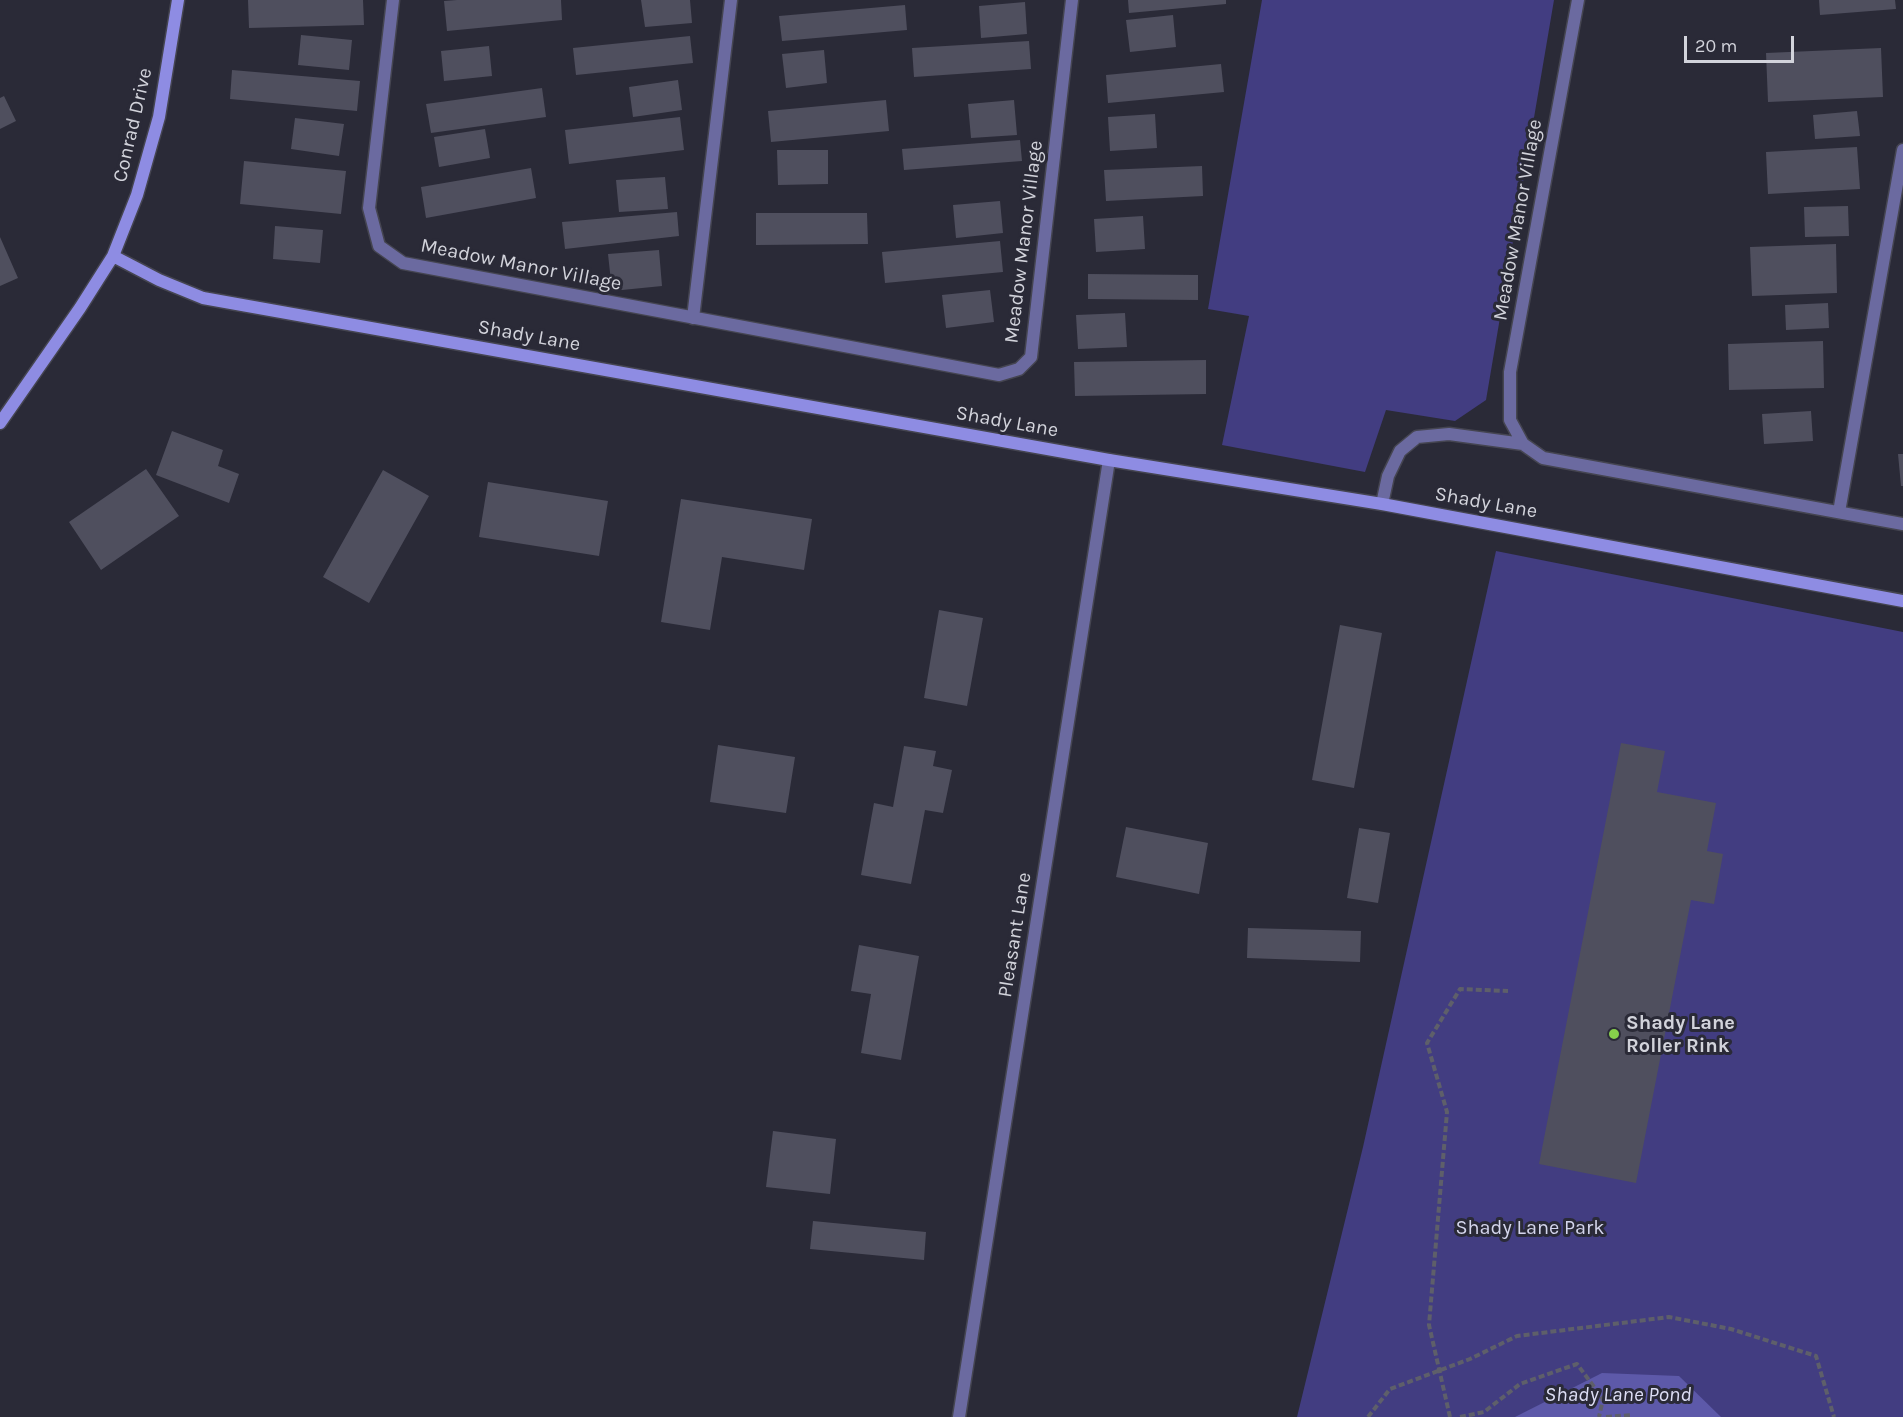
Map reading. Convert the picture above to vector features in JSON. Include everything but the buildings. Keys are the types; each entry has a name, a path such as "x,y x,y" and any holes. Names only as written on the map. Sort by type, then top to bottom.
{"main road":[{"name":"Conrad Drive","path":"0,423 80,308 113,256 137,195 159,117 178,0"},
{"name":"Shady Lane","path":"113,256 159,280 203,298 1109,460 1382,504 1903,601"}],"street":[{"name":"Meadow Manor Village","path":"393,0 369,208 379,246 404,263 999,375 1019,369 1031,357 1072,0"},
{"path":"693,318 731,0"},
{"name":"Meadow Manor Village","path":"1523,444 1510,420 1510,372 1578,0"},
{"path":"1839,512 1903,150"},
{"path":"1382,504 1388,476 1400,451 1417,437 1449,434 1523,444 1543,458 1903,524"},
{"name":"Pleasant Lane","path":"959,1417 1109,460"}],"path":[{"path":"1450,1417 1429,1326 1448,1112 1427,1043 1460,989 1508,991"},
{"path":"1368,1417 1390,1389 1470,1359 1517,1336 1669,1317 1731,1329 1816,1356 1834,1417"},
{"path":"1460,1417 1484,1412 1520,1384 1577,1364 1604,1398 1599,1417"},
{"path":"1606,1417 1632,1415"}],"green space":[{"path":"1262,0 1554,0 1486,400 1455,421 1386,410 1365,472 1222,445 1249,316 1208,309"},
{"name":"Shady Lane Park","path":"1496,551 1903,632 1903,1417 1297,1417 1363,1147"}],"water":[{"name":"Shady Lane Pond","path":"1602,1373 1679,1376 1721,1417 1515,1417"}],"place":[{"name":"Shady Lane Roller Rink","path":"1614,1034"}]}
